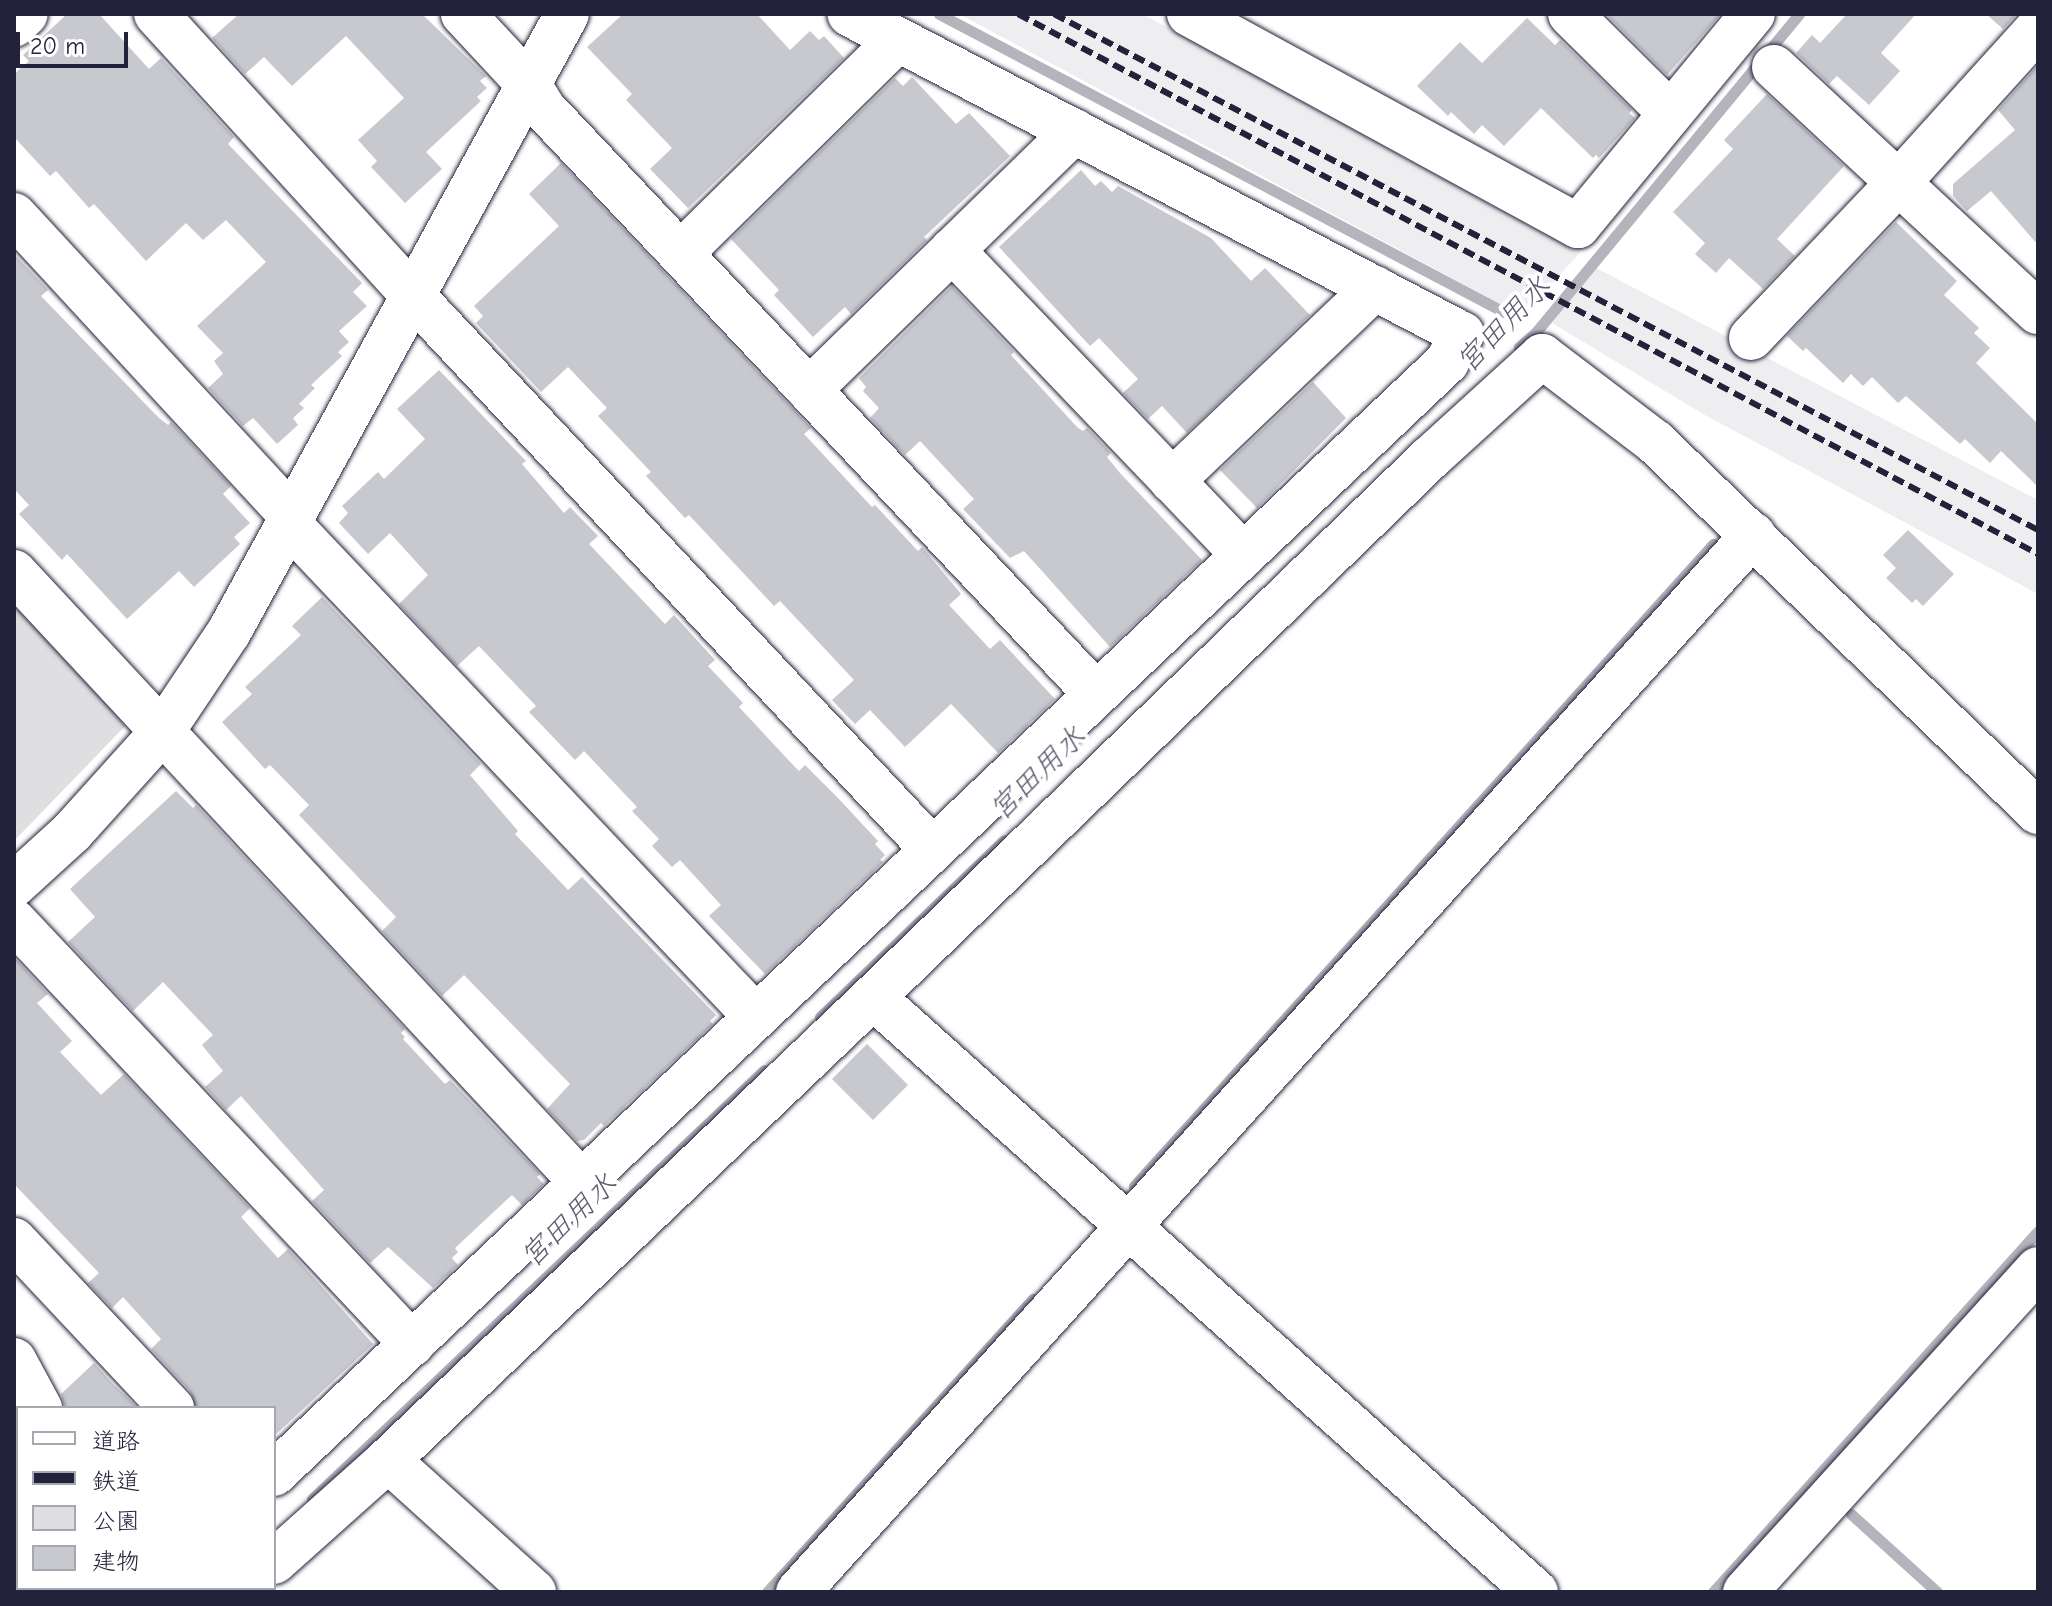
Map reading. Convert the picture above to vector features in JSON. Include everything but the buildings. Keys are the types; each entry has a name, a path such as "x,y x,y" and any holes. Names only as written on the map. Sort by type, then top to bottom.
{"street":[{"path":"14,25 26,14"},
{"path":"156,14 414,297 932,849"},
{"path":"463,14 530,86 544,109 1096,694"},
{"path":"14,885 72,832 162,732 229,632 567,14"},
{"path":"276,1472 1447,362 1462,334 849,14"},
{"path":"1189,14 1578,226 1753,14"},
{"path":"1570,14 1670,113"},
{"path":"1751,338 1899,182 2038,28"},
{"path":"681,253 898,40"},
{"path":"1774,67 2038,312"},
{"path":"809,390 1074,131"},
{"path":"14,215 291,521 756,1017"},
{"path":"952,250 1243,555"},
{"path":"1172,481 1375,288"},
{"path":"276,1560 388,1460 873,997 1429,459 1542,356 1655,442 2038,812"},
{"path":"798,1592 1753,535"},
{"path":"14,572 582,1183"},
{"path":"14,921 412,1344"},
{"path":"873,997 1536,1592"},
{"path":"14,1240 170,1406"},
{"path":"1745,1592 2038,1269"},
{"path":"14,1360 39,1406"},
{"path":"388,1460 534,1592"}],"shaded area":[{"path":"959,14 1142,14 1583,249 1523,316"},
{"path":"1596,268 2038,500 2038,594 1703,414 1552,323"}],"green space":[{"path":"14,595 130,721 14,841"}],"waterway":[{"path":"939,14 1504,312"},
{"name":"宮田用水","path":"1519,347 1536,332 1799,14"},
{"path":"1134,1186 1713,544"},
{"name":"宮田用水","path":"820,1017 1004,840"},
{"name":"宮田用水","path":"312,1499 764,1070"},
{"path":"1713,1592 2038,1231"},
{"path":"767,1592 1033,1299"},
{"path":"1851,1514 1937,1592"}],"railway":[{"path":"1018,14 2038,554"},
{"path":"1054,14 2038,530"}]}
